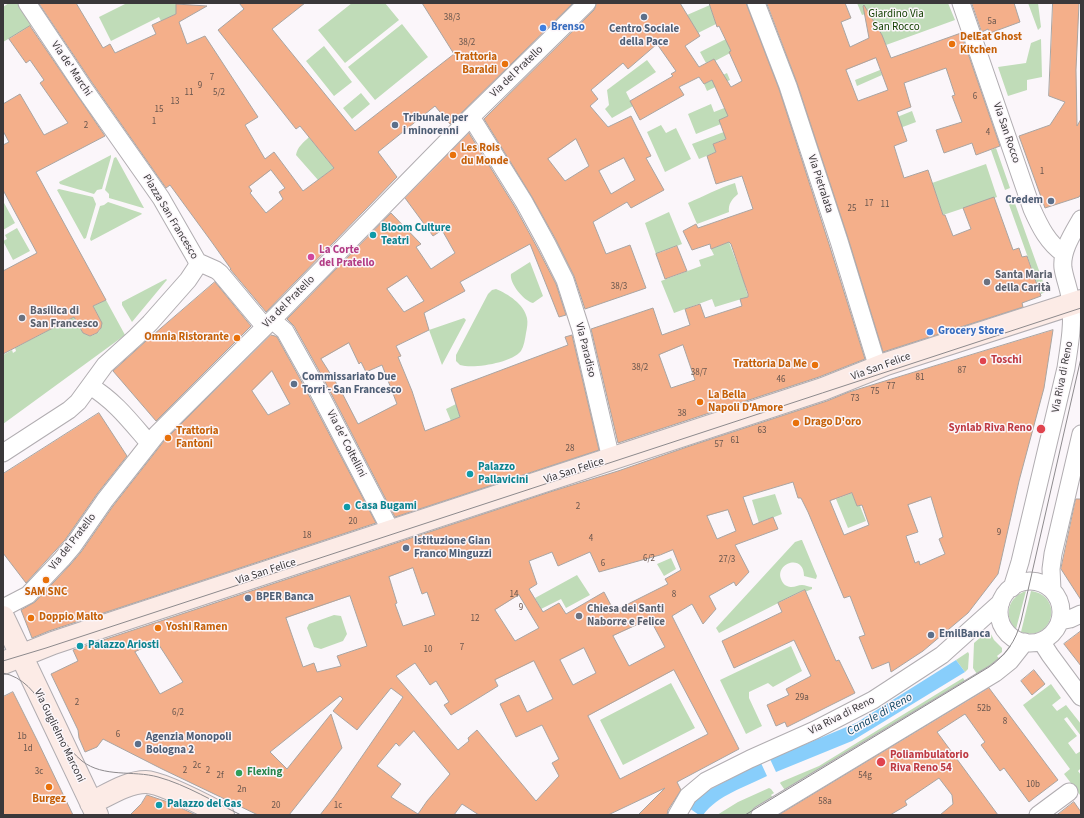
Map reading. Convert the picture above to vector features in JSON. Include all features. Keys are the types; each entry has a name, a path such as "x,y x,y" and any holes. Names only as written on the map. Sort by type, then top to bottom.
{"street":[{"name":"Via de' Marchi","path":"27,3 117,135"},
{"name":"Via del Pratello","path":"3,608 28,595 73,546 105,500 137,460 145,438 271,320 471,117 587,3"},
{"name":"Via Pietralata","path":"756,3 790,94 839,241 878,368"},
{"name":"Via San Rocco","path":"961,3 1032,209 1040,227 1050,242 1064,254"},
{"name":"Via Paradiso","path":"471,117 518,192 565,280 581,330 611,459"},
{"name":"Piazza San Francesco","path":"3,452 73,406 90,386 102,368 136,338 184,285 197,268 198,262 161,198 117,135"},
{"path":"1064,254 1081,219"},
{"name":"Via Riva di Reno","path":"1012,588 1020,562 1064,381 1071,337 1076,303 1070,293 1063,268 1064,254"},
{"name":"Via de' Coltellini","path":"198,262 220,273 285,332 313,381 390,531"},
{"name":"Via San Felice","path":"12,659 53,643 823,389 878,368 1076,303"},
{"path":"90,386 112,401 145,438"},
{"path":"1052,590 1053,554 1081,434"},
{"path":"760,815 995,673 1033,642 1051,635 1060,621 1060,605 1058,599 1052,590 1046,585 1034,582 1024,582 1012,588 1005,594 1001,602 1000,615 1003,627 1012,636 1033,642 1081,697"},
{"name":"Via Riva di Reno","path":"677,815 688,796 706,781 750,759 815,730 873,700 942,655 1001,602"},
{"path":"1060,621 1070,619 1081,614"},
{"name":"Via Guglielmo Marconi","path":"3,616 12,659 94,809"},
{"path":"94,809 128,786 146,782 165,788 223,815"},
{"path":"1038,815 1069,792"}],"green space":[{"path":"9,3 21,3 34,24 3,42 3,7"},
{"path":"127,3 183,3 176,4 176,14 161,21 159,17 111,41 99,17"},
{"path":"352,3 385,3 399,20 345,63 318,30"},
{"name":"Giardino Via San Rocco","path":"857,3 948,3 955,20 886,45 869,13 862,15"},
{"path":"1028,3 1038,3 1041,27 1038,30"},
{"path":"710,5 716,24 698,33 687,15"},
{"path":"402,24 428,57 375,100 348,67"},
{"path":"726,39 732,52 715,61 714,59 706,63 700,52"},
{"path":"1041,39 1042,77 1027,80 1027,90 1008,96 998,67 1026,63 1031,43"},
{"path":"324,46 352,82 334,96 306,61"},
{"path":"647,60 656,72 626,92 633,106 612,118 605,109 609,105 607,90"},
{"path":"880,70 882,75 857,86 855,80"},
{"path":"727,73 730,80 707,91 704,84"},
{"path":"361,93 370,104 352,119 343,108"},
{"path":"711,104 714,112 732,105 735,113 720,120 721,124 696,134 688,114"},
{"path":"912,111 916,122 884,134 880,124"},
{"path":"661,125 666,133 676,128 691,159 665,172 647,132"},
{"path":"737,127 739,133 713,144 716,152 699,159 692,144"},
{"path":"309,137 334,168 318,180 296,155 299,147"},
{"path":"996,148 1010,188 1005,190 991,150"},
{"path":"111,155 102,189 97,190 94,194 60,184 59,182"},
{"path":"116,157 144,208 109,198 109,194 105,190 114,158"},
{"path":"986,164 997,197 943,215 932,183"},
{"path":"735,183 738,194 731,202 729,212 697,224 688,203"},
{"path":"59,189 93,197 96,204 86,238 84,239 57,190"},
{"path":"1010,197 1013,198 1046,290 1041,294 1007,199"},
{"path":"3,201 15,223 3,230"},
{"path":"108,202 142,214 91,241 90,239 100,206"},
{"path":"669,212 682,244 656,254 645,223"},
{"path":"17,228 30,251 13,260 3,241 7,239 5,235"},
{"path":"729,242 748,297 715,307 712,299 674,313 661,281 701,266 699,260 714,255 711,249"},
{"path":"530,262 543,296 533,303 525,299 515,287 511,278 511,274"},
{"path":"166,279 167,280 132,322 122,305 122,302"},
{"path":"496,289 515,300 523,308 527,318 527,326 522,349 516,355 501,362 474,366 460,365 456,361 456,355 488,294 492,290"},
{"path":"106,300 125,335 3,424 3,355 12,350 13,353 16,351 15,348 74,317 83,333 90,336 96,334 101,328 101,324 93,306"},
{"path":"464,318 466,320 442,365 429,330"},
{"path":"456,404 460,417 451,421 446,409"},
{"path":"852,493 857,506 860,506 866,521 848,528 836,499"},
{"path":"775,494 782,514 759,523 752,500"},
{"path":"802,540 817,576 816,579 804,576 803,569 800,565 790,563 782,569 780,573 781,579 786,586 789,587 803,585 812,587 812,589 805,592 804,590 719,633 716,628 795,542"},
{"path":"671,558 676,569 664,576 657,564"},
{"path":"577,575 590,595 566,608 561,599 541,609 535,598"},
{"path":"1026,591 1016,629 1010,618 1009,607 1015,598"},
{"path":"1031,591 1042,595 1048,601 1051,609 1051,618 1047,625 1041,631 1032,634 1021,632"},
{"path":"334,615 341,616 347,634 343,641 321,649 314,647 307,628 309,624"},
{"path":"989,630 994,640 1002,648 1002,652 997,656 1002,662 979,677 973,668 974,643"},
{"path":"791,646 802,671 773,687 768,683 749,692 749,698 762,726 746,734 720,680"},
{"path":"968,652 968,669 965,672 956,660"},
{"path":"963,678 967,684 787,793 780,783 819,766"},
{"path":"671,683 695,728 623,765 600,720"},
{"path":"1051,684 1061,698 1052,705 1057,711 1066,705 1081,724 1081,736 1067,717 1064,719 1077,736 1068,743 1076,754 1081,751 1081,768 1078,771 1081,775 1080,795 1064,774 1070,769 1023,705"},
{"path":"769,788 774,793 771,795 775,801 752,815 717,815 738,802"}],"water":[{"name":"Canale di Reno","path":"956,660 965,672 852,741 776,772 770,759 856,723"},
{"path":"761,763 767,776 724,797 709,808 703,815 699,815 689,808 705,792"}],"building":[{"path":"39,3 76,3 103,48 110,44 115,53 156,34 152,25 176,14 176,4 207,6 179,22 187,44 205,36 258,117 245,125 265,159 274,152 303,191 334,168 300,126 296,129 218,30 244,9 239,3 305,3 272,29 355,131 454,54 422,3 573,3 450,124 435,106 378,152 397,177 266,312 230,269 170,185 166,188 93,84","holes":["271,170 285,188 279,192 283,199 266,213 250,193 252,191 249,187"]},
{"path":"597,3 680,3 700,36 685,46 699,67 714,59 731,87 742,81 729,52 731,51 719,26 717,27 709,3 746,3 779,89 865,359 819,377 618,443 591,329 653,308 662,335 690,325 685,309 700,304 705,318 742,306 740,299 748,297 748,294 731,244 729,242 711,249 710,244 692,250 683,231 696,224 698,228 753,209 742,176 716,184 707,156 716,152 713,144 726,139 719,120 728,116 712,80 704,84 699,77 679,87 684,95 640,120 630,101 673,76 671,74 676,71 657,44 628,69 623,63 591,90 598,99 590,106 608,127 631,116 651,156 646,158 664,190 631,208 627,202 593,222 606,254 630,245 646,288 585,309 574,276 556,240 532,197 484,119 594,10","holes":["576,139 589,166 565,181 548,159","624,158 635,180 611,194 599,171","683,345 695,380 671,388 659,355"]},
{"path":"767,3 845,3 851,18 841,22 850,47 869,38 864,5 882,35 891,58 961,33 1000,146 976,155 972,143 944,153 936,130 962,122 952,96 955,95 946,68 904,83 911,107 897,112 907,141 894,146 904,178 928,170 943,215 945,215 953,236 971,229 963,208 994,197 1013,250 1019,248 1022,257 1027,256 1041,296 1022,303 1023,307 883,352 848,238 797,83","holes":["876,58 888,90 858,101 846,70"]},
{"path":"972,3 1014,3 1020,22 990,33 988,29 982,32"},
{"path":"1053,3 1079,3 1076,70 1077,126 1081,119 1081,194 1079,197 1045,208 1019,136 1050,125 1065,102 1049,96"},
{"path":"30,26 105,136 36,172 106,300 93,306 102,323 101,328 97,333 90,336 83,333 74,317 3,354 3,271 37,253 3,190 3,145 9,142 3,131 3,104 20,94 44,135 68,123 40,83 44,80 30,60 26,63 9,39"},
{"path":"469,133 515,207 538,249 556,284 566,315 559,317 530,244 460,282 465,291 424,313 429,330 396,346 401,356 398,357 412,391 425,431 460,417 451,389 568,345 565,337 572,335 599,450 395,517 322,376 294,326 287,319 391,213 421,244 416,247 431,269 455,253 442,230 433,236 405,198","holes":["407,276 424,301 404,312 387,289","349,343 359,364 361,362 366,372 382,365 397,404 358,424 340,389 321,359"]},
{"path":"677,246 687,271 665,279 656,254"},
{"path":"215,282 251,326 156,421 113,371"},
{"path":"1053,330 1044,388 1019,481 998,574 968,613 923,651 891,672 889,662 872,669 859,637 865,635 850,596 844,598 808,512 801,498 798,498 793,482 743,497 753,525 773,517 778,529 735,545 749,572 736,586 734,582 709,596 716,609 703,624 692,604 672,616 739,749 677,782 681,790 668,810 667,815 638,815 665,788 608,815 479,815 462,804 454,815 320,815 403,697 391,688 357,730 333,711 343,699 340,696 270,752 287,769 331,714 342,748 289,815 258,815 103,739 97,747 85,752 79,738 78,730 51,674 78,661 73,650 553,491 618,471 827,401 849,392","holes":["852,493 857,506 862,505 869,525 844,535 830,501","931,497 943,537 939,539 945,554 920,565 919,561 915,563 906,536 918,532 908,505","728,510 736,531 717,539 707,516","673,550 681,570 665,579 668,584 614,611 604,592 566,614 559,603 543,612 529,589 537,584 529,561 552,552 558,566 590,552 599,572","413,568 422,594 427,592 435,615 403,626 395,604 397,603 389,577","519,595 539,628 515,641 495,610","350,596 367,646 337,656 341,666 317,672 314,663 303,667 286,618","650,619 665,647 629,666 613,636","157,642 183,682 160,694 135,652","584,648 596,673 573,685 560,660","534,661 553,699 527,712 519,695 500,704 516,737 542,725 559,759 552,763 559,776 536,801 477,730 468,738 469,741 458,750 396,676 415,663 430,685 436,681 449,702 444,705 451,715 498,686 495,680","674,670 708,734 620,779 588,716","414,731 450,774 418,814 391,797 401,784 377,766 396,743 399,746"]},
{"path":"271,335 275,336 277,337 304,386 376,523 49,631 32,638 21,610 35,602 81,552 113,506 164,441","holes":["272,371 290,404 268,415 252,391"]},
{"path":"99,413 127,456 97,494 65,540 26,583 3,553 3,474"},
{"path":"1076,499 1081,499 1081,600 1061,569"},
{"path":"805,590 836,661 839,660 855,693 787,727 785,722 776,726 767,705 789,695 786,689 811,676 794,640 734,668 722,641 782,612 778,603"},
{"path":"1081,631 1081,666 1064,644"},
{"path":"1034,670 1045,684 1032,695 1021,681"},
{"path":"989,688 1058,780 1029,802 1004,768 1000,771 981,745 985,742 965,714 937,732 998,815 940,815 953,804 952,795 939,778 905,801 907,805 890,815 779,815"},
{"path":"13,692 73,815 3,815 3,697"},
{"name":"Palazzo del Gas","path":"147,795 168,802 196,815 130,815 141,804"},
{"path":"1074,802 1081,812 1081,815 1057,815"}],"tram line":[{"path":"3,661 1081,308"},
{"path":"745,815 989,667 1010,647 1021,621 1081,358"},
{"path":"3,673 17,678 38,698 62,738 82,761 100,770 109,772 148,775 169,780 241,815"}],"place":[{"name":"Centro Sociale della Pace","path":"644,17"},
{"name":"Brenso","path":"543,28"},
{"name":"DelEat Ghost Kitchen","path":"952,44"},
{"name":"Trattoria Baraldi","path":"505,64"},
{"name":"Tribunale per i minorenni","path":"395,125"},
{"name":"Les Rois du Monde","path":"453,155"},
{"name":"Credem","path":"1051,201"},
{"name":"Bloom Culture Teatri","path":"373,235"},
{"name":"La Corte del Pratello","path":"311,257"},
{"name":"Santa Maria della Carità","path":"987,282"},
{"name":"Basilica di San Francesco","path":"22,318"},
{"name":"Grocery Store","path":"930,332"},
{"name":"Omnia Ristorante","path":"237,338"},
{"name":"Toschi","path":"983,361"},
{"name":"Trattoria Da Me","path":"815,365"},
{"name":"Commissariato Due Torri - San Francesco","path":"294,384"},
{"name":"La Bella Napoli D'Amore","path":"700,402"},
{"name":"Drago D'oro","path":"796,423"},
{"name":"Synlab Riva Reno","path":"1041,429"},
{"name":"Trattoria Fantoni","path":"168,438"},
{"name":"Palazzo Pallavicini","path":"470,474"},
{"name":"Casa Bugami","path":"347,507"},
{"name":"Istituzione Gian Franco Minguzzi","path":"406,548"},
{"name":"SAM SNC","path":"46,580"},
{"name":"BPER Banca","path":"248,598"},
{"name":"Chiesa dei Santi Naborre e Felice","path":"579,616"},
{"name":"Doppio Malto","path":"31,618"},
{"name":"Yoshi Ramen","path":"158,628"},
{"name":"EmilBanca","path":"931,635"},
{"name":"Palazzo Ariosti","path":"80,646"},
{"name":"Agenzia Monopoli Bologna 2","path":"138,744"},
{"name":"Poliambulatorio Riva Reno 54","path":"881,762"},
{"name":"Flexing","path":"239,773"},
{"name":"Burgez","path":"49,787"},
{"name":"Palazzo del Gas","path":"159,805"}]}
